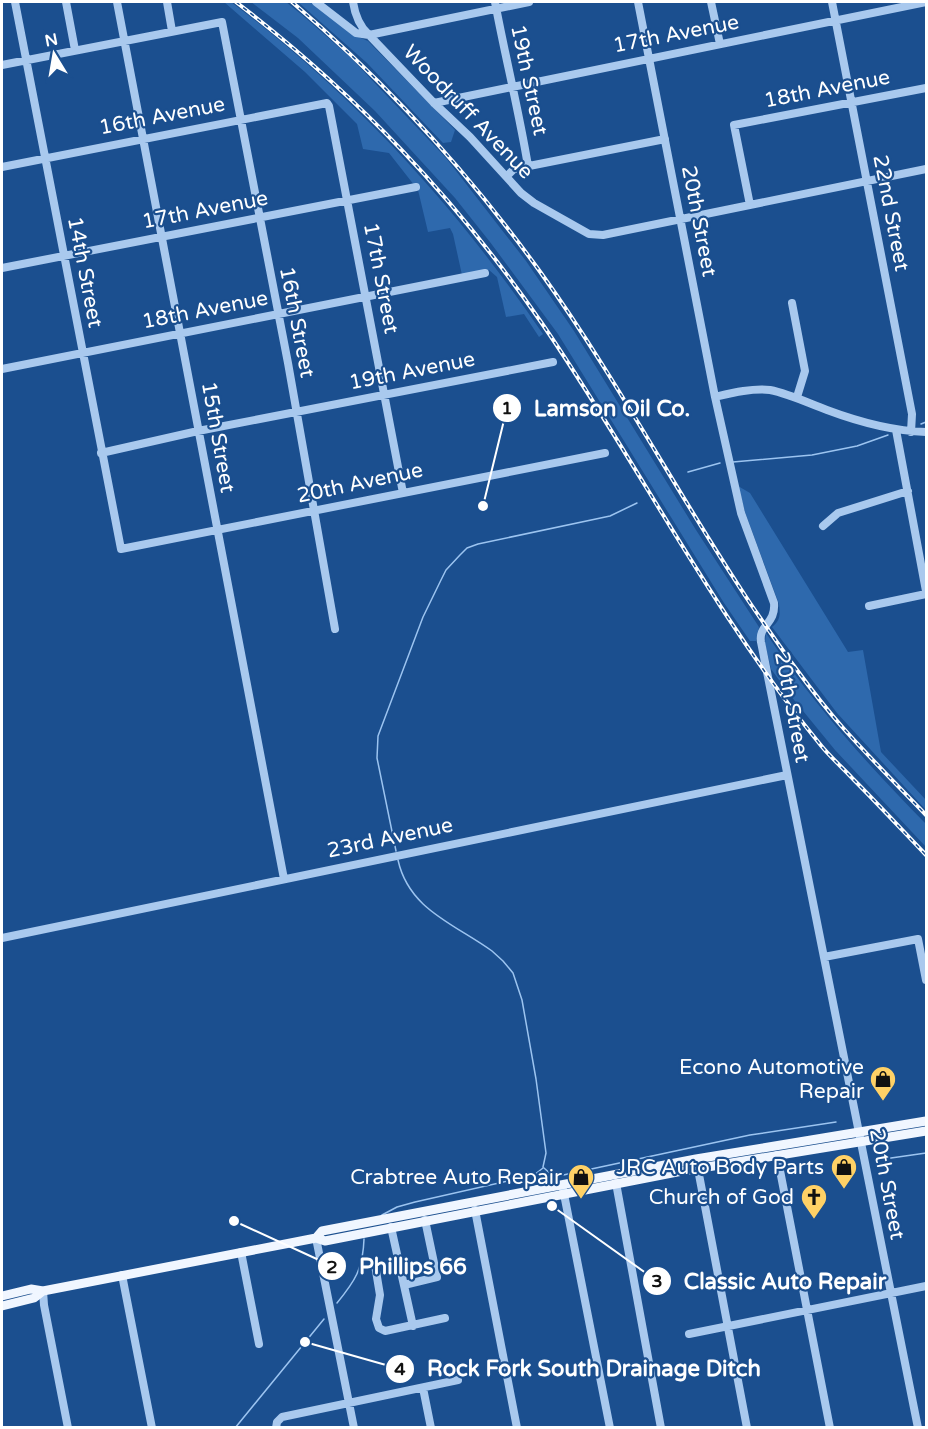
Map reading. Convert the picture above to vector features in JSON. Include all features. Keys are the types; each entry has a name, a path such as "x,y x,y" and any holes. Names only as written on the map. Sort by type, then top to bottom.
{"main road":[{"path":"316,1238 322,1232 697,1164 858,1131 927,1122"},
{"path":"2,1306 34,1298 43,1292 122,1275 316,1238 325,1241 563,1189 616,1183 697,1164 777,1155 927,1131"},
{"path":"2,1296 31,1289 43,1292"}],"street":[{"name":"14th Street","path":"15,2 81,353 121,549"},
{"path":"66,2 75,50"},
{"name":"15th Street","path":"117,2 284,879"},
{"path":"2,64 172,31 166,2"},
{"name":"Woodruff Avenue","path":"316,2 356,33 369,35 470,137 521,193 534,203 589,234 603,235 681,220"},
{"path":"353,2 358,22 369,35 495,5 529,2"},
{"name":"20th Street","path":"638,2 715,397 741,513 774,603 773,618 761,632 760,637 918,1428"},
{"path":"711,2 720,44"},
{"name":"22nd Street","path":"832,2 912,414 912,432"},
{"name":"17th Avenue","path":"434,103 926,2"},
{"name":"19th Street","path":"495,5 528,166"},
{"name":"16th Street","path":"172,31 222,22 288,363 335,629"},
{"name":"18th Avenue","path":"750,205 734,125 927,88"},
{"name":"16th Avenue","path":"2,167 324,103 329,106"},
{"name":"17th Street","path":"329,106 403,493"},
{"path":"507,176 514,169 665,139"},
{"path":"681,220 927,169"},
{"name":"17th Avenue","path":"2,268 416,187"},
{"name":"18th Avenue","path":"2,369 485,273"},
{"path":"792,303 806,371 797,397"},
{"name":"19th Avenue","path":"101,453 198,431 553,362"},
{"path":"715,397 739,392 769,390 797,397 865,423 897,430 927,432"},
{"path":"869,606 927,592 897,430"},
{"name":"20th Avenue","path":"121,549 606,453"},
{"path":"823,526 838,513 908,491"},
{"name":"23rd Avenue","path":"2,938 787,775"},
{"path":"824,957 918,939 927,980"},
{"path":"777,1155 830,1428"},
{"path":"697,1164 747,1428"},
{"path":"616,1183 661,1428"},
{"path":"563,1189 610,1428"},
{"path":"475,1210 518,1428"},
{"path":"404,1285 437,1277 425,1220"},
{"path":"391,1227 413,1326"},
{"path":"316,1238 354,1428"},
{"path":"241,1252 259,1344"},
{"path":"375,1265 380,1295 376,1319 379,1328 386,1331 445,1318"},
{"path":"122,1275 152,1428"},
{"path":"689,1334 927,1286"},
{"path":"43,1292 68,1428"},
{"path":"276,1428 277,1422 282,1417 458,1380"},
{"path":"423,1388 431,1428"}],"shaded area":[{"path":"224,2 231,2 276,37 361,114 439,198 510,287 543,334 539,337 524,314 506,317 497,277 489,270 462,275 450,228 428,232 418,190 389,153 363,149 357,124 305,72"},
{"path":"251,2 286,2 301,14 350,57 446,158 526,261 574,331 696,530 759,627 756,641 750,641 724,603 558,334 490,242 455,198 375,111 298,38"},
{"path":"298,2 313,2 356,36 368,41 455,130 451,142 443,143 367,63"},
{"path":"738,486 750,493 848,652 863,650 881,752 926,800 926,810 837,713 772,627 779,617 779,604 745,512"},
{"path":"766,633 802,684 842,733 926,824 926,847 835,750 790,695 771,669 765,643"}],"waterway":[{"path":"921,424 926,422"},
{"path":"733,462 812,455 857,446 888,435"},
{"path":"688,472 720,463"},
{"path":"396,851 377,758 378,736 423,617 446,570 467,548 478,544 610,516 637,503"},
{"path":"398,860 412,892 423,904 449,924 492,951 513,973 522,1000 536,1079 546,1153 543,1167"},
{"path":"544,1168 554,1177 750,1135 836,1122"},
{"path":"882,1155 891,1158 926,1153"},
{"path":"382,1215 397,1207 415,1202 534,1175 543,1168"},
{"path":"337,1303 349,1288 360,1267 364,1239"},
{"path":"235,1428 324,1319"}],"railway":[{"path":"236,2 280,37 363,111 438,190 474,232 508,276 576,374 709,589 780,693 827,752 926,855"},
{"path":"292,2 393,97 425,130 485,200 569,313 723,562 783,651 844,729 926,815"}],"place":[{"name":"Lamson Oil Co.","path":"483,506"},
{"name":"Econo Automotive Repair","path":"883,1102"},
{"name":"JRC Auto Body Parts","path":"844,1190"},
{"name":"Crabtree Auto Repair","path":"581,1200"},
{"name":"Classic Auto Repair","path":"552,1206"},
{"name":"Church of God","path":"814,1220"},
{"name":"Phillips 66","path":"234,1221"},
{"name":"Rock Fork South Drainage Ditch","path":"305,1342"}]}
